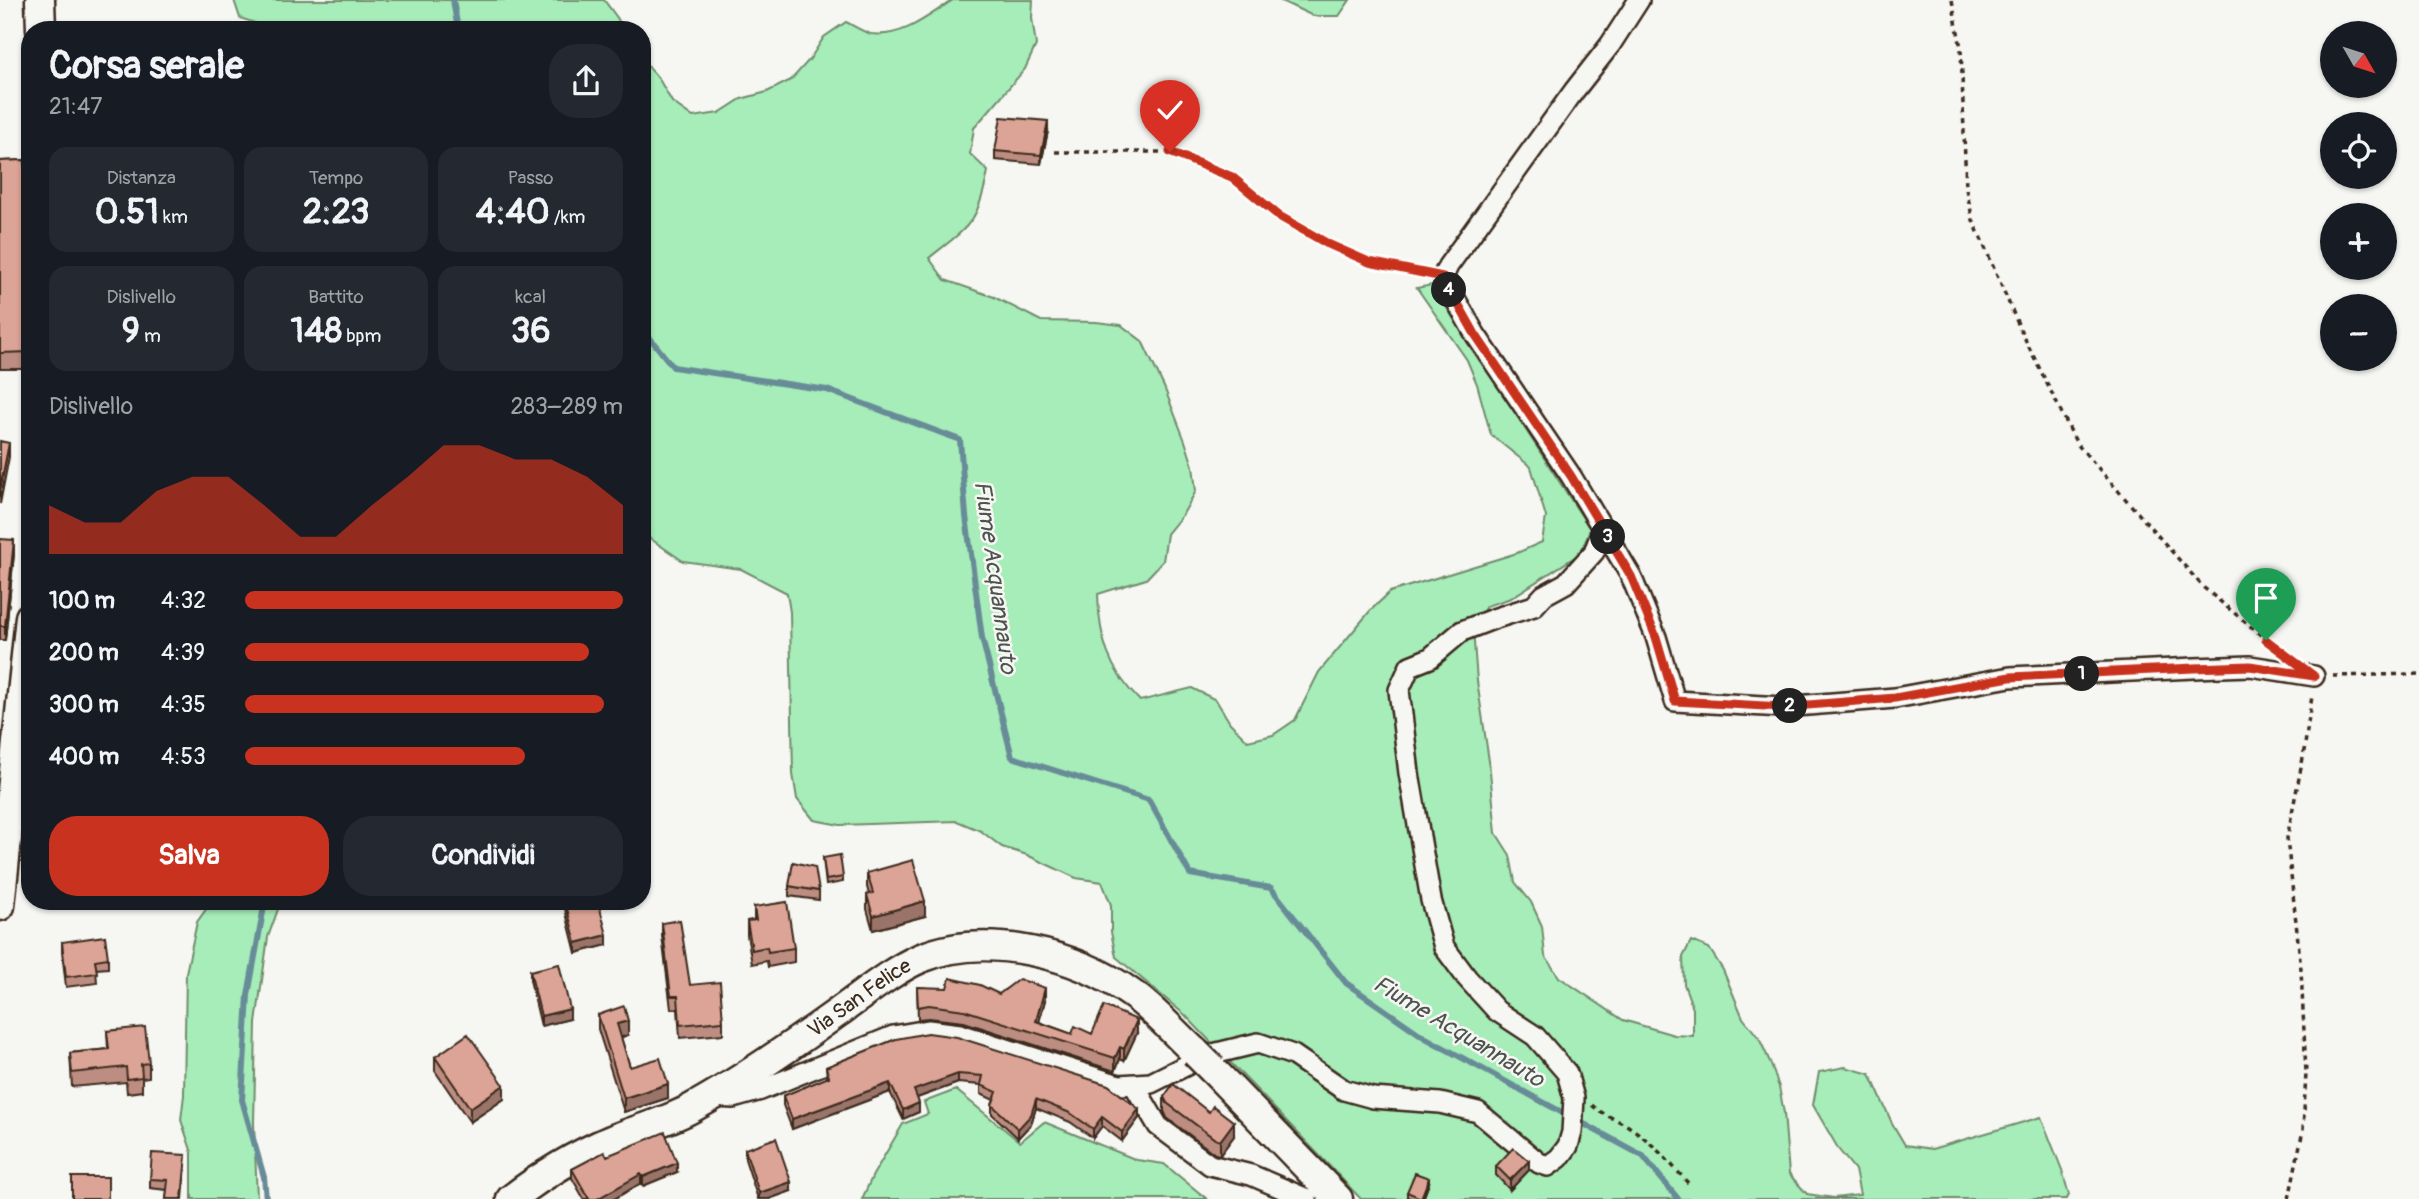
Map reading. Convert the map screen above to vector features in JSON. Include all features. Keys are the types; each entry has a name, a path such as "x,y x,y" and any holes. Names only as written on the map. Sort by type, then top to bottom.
{"street":[{"path":"40,0 41,21"},
{"path":"1639,0 1610,46 1574,91 1448,266 1443,277 1475,334 1571,476 1631,576 1656,637 1675,701 1783,707 1895,698 2010,677 2194,668 2250,666 2314,676"},
{"path":"710,1096 733,1098 761,1090 893,1036 928,1030 960,1034 1119,1085 1151,1083 1202,1060 1258,1043 1293,1055 1344,1090 1373,1098 1440,1103 1478,1112 1539,1163 1548,1166 1559,1158 1568,1146 1572,1132 1574,1098 1567,1073 1535,1036 1497,1011 1444,947 1432,900 1409,773 1399,690 1410,666 1430,658 1462,631 1534,606 1544,594 1566,583 1594,552 1603,528"},
{"path":"0,906 21,704"},
{"name":"Via San Felice","path":"511,1199 535,1181 609,1141 689,1110 743,1077 886,978 921,958 954,949 990,946 1051,955 1104,976 1134,995 1202,1060 1338,1199"},
{"path":"1134,1085 1158,1126 1210,1165 1251,1175 1307,1199"}],"path":[{"path":"1952,0 1961,48 1966,190 1973,220 2021,331 2077,444 2204,588 2286,655"},
{"path":"1055,152 1170,152 1232,177 1279,216 1328,244 1369,262 1443,277"},
{"path":"2289,1199 2303,1130 2306,1073 2301,969 2287,838 2314,676 2419,674"},
{"path":"1574,1098 1585,1100 1600,1113 1629,1126 1658,1149 1688,1183"}],"green space":[{"path":"234,0 604,0 619,21 249,21 240,18"},
{"path":"953,0 1033,0 1032,18 1036,45 1025,69 974,128 970,154 988,171 975,213 963,230 929,258 945,280 994,297 1041,321 1121,325 1142,341 1164,387 1193,466 1196,491 1167,534 1163,561 1146,579 1098,594 1100,625 1107,652 1120,677 1140,701 1192,688 1216,700 1230,723 1248,741 1273,735 1295,720 1319,672 1370,611 1390,592 1517,553 1542,542 1546,517 1531,467 1491,435 1477,384 1467,360 1417,288 1432,285 1590,529 1581,553 1511,598 1486,606 1473,629 1496,833 1510,855 1515,882 1531,902 1542,926 1545,956 1559,977 1623,1020 1674,1035 1693,1036 1693,1009 1684,984 1683,957 1691,941 1709,948 1723,970 1743,1018 1759,1038 1770,1062 1784,1113 1789,1174 1807,1194 1834,1198 1860,1195 1855,1170 1839,1150 1813,1105 1819,1072 1845,1067 1870,1074 1905,1145 1932,1149 2041,1117 2062,1170 2069,1195 2067,1199 1361,1199 1185,1015 1116,957 1111,932 1111,905 1102,882 1076,878 1027,855 1002,847 981,831 957,821 840,825 814,820 797,799 793,774 790,612 787,593 741,569 683,561 651,539 651,70 672,102 693,117 719,113 741,99 767,92 791,80 810,59 824,37 846,22 871,34 883,34 894,33 925,19"},
{"path":"1279,0 1350,0 1339,16 1313,16"},
{"path":"206,910 278,910 268,937 256,1023 254,1123 257,1199 192,1199 192,1153 181,1120 184,1095 186,973 197,922"},
{"path":"956,1090 1020,1142 1044,1122 1137,1160 1164,1164 1207,1199 862,1199 903,1124 928,1114 924,1102"}],"building":[{"path":"1001,117 1048,121 1041,155 995,151"},
{"path":"21,160 21,352 0,353 0,161"},
{"path":"0,441 9,443 0,489"},
{"path":"0,539 14,540 5,626 0,626"},
{"path":"840,855 843,877 826,880 823,858"},
{"path":"913,860 925,901 873,916 867,895 873,893 867,873"},
{"path":"793,862 815,867 819,891 789,886"},
{"path":"787,902 794,948 768,952 767,947 752,950 747,921 756,920 754,907"},
{"path":"567,910 600,910 607,935 576,943"},
{"path":"680,920 690,985 720,982 723,1021 680,1025 678,996 671,996 662,923"},
{"path":"105,936 108,958 95,960 97,973 66,977 62,942"},
{"path":"559,964 570,1009 541,1016 530,971"},
{"path":"950,978 980,985 999,994 1019,979 1045,988 1036,1021 1072,1034 1075,1026 1092,1034 1104,1006 1137,1020 1124,1049 1120,1047 1115,1058 964,1010 929,1005 918,1007 917,987 947,988"},
{"path":"624,1006 628,1021 617,1024 630,1067 660,1058 668,1084 624,1098 598,1015"},
{"path":"145,1027 149,1063 141,1064 142,1077 127,1079 126,1067 72,1073 70,1053 109,1049 107,1031"},
{"path":"928,1033 957,1037 1108,1085 1139,1109 1122,1132 1102,1117 1093,1129 1070,1113 1036,1099 1031,1115 1018,1129 992,1105 997,1092 981,1085 983,1076 958,1074 914,1090 919,1103 903,1110 890,1083 792,1119 783,1096 829,1077 826,1067 896,1039"},
{"path":"468,1034 504,1085 470,1108 435,1057"},
{"path":"1173,1084 1209,1112 1213,1106 1234,1122 1220,1141 1167,1103 1164,1097"},
{"path":"665,1132 677,1163 643,1177 641,1174 597,1199 589,1199 572,1169 604,1152 607,1156"},
{"path":"776,1138 791,1182 759,1193 745,1149"},
{"path":"1513,1148 1529,1161 1510,1180 1496,1166"},
{"path":"152,1153 186,1155 182,1199 166,1199 168,1180 150,1179"},
{"path":"1415,1173 1429,1178 1421,1198 1407,1192"},
{"path":"72,1177 108,1177 108,1199 72,1199"}],"waterway":[{"name":"Fiume Acquannauto","path":"453,0 456,21"},
{"name":"Fiume Acquannauto","path":"651,339 673,367 827,390 960,440 966,516 982,638 1012,757 1149,800 1190,874 1271,888 1346,983 1424,1037 1563,1113"},
{"path":"263,910 248,995 242,1100 264,1177 266,1199"},
{"name":"Fiume Acquannauto","path":"1584,1124 1643,1156 1678,1199"}],"route":[{"path":"1170,152 1232,177 1279,216 1328,244 1369,262 1443,277 1475,334 1571,476 1631,576 1656,637 1675,701 1783,707 1895,698 2010,677 2194,668 2250,666 2314,676 2266,640"}]}
